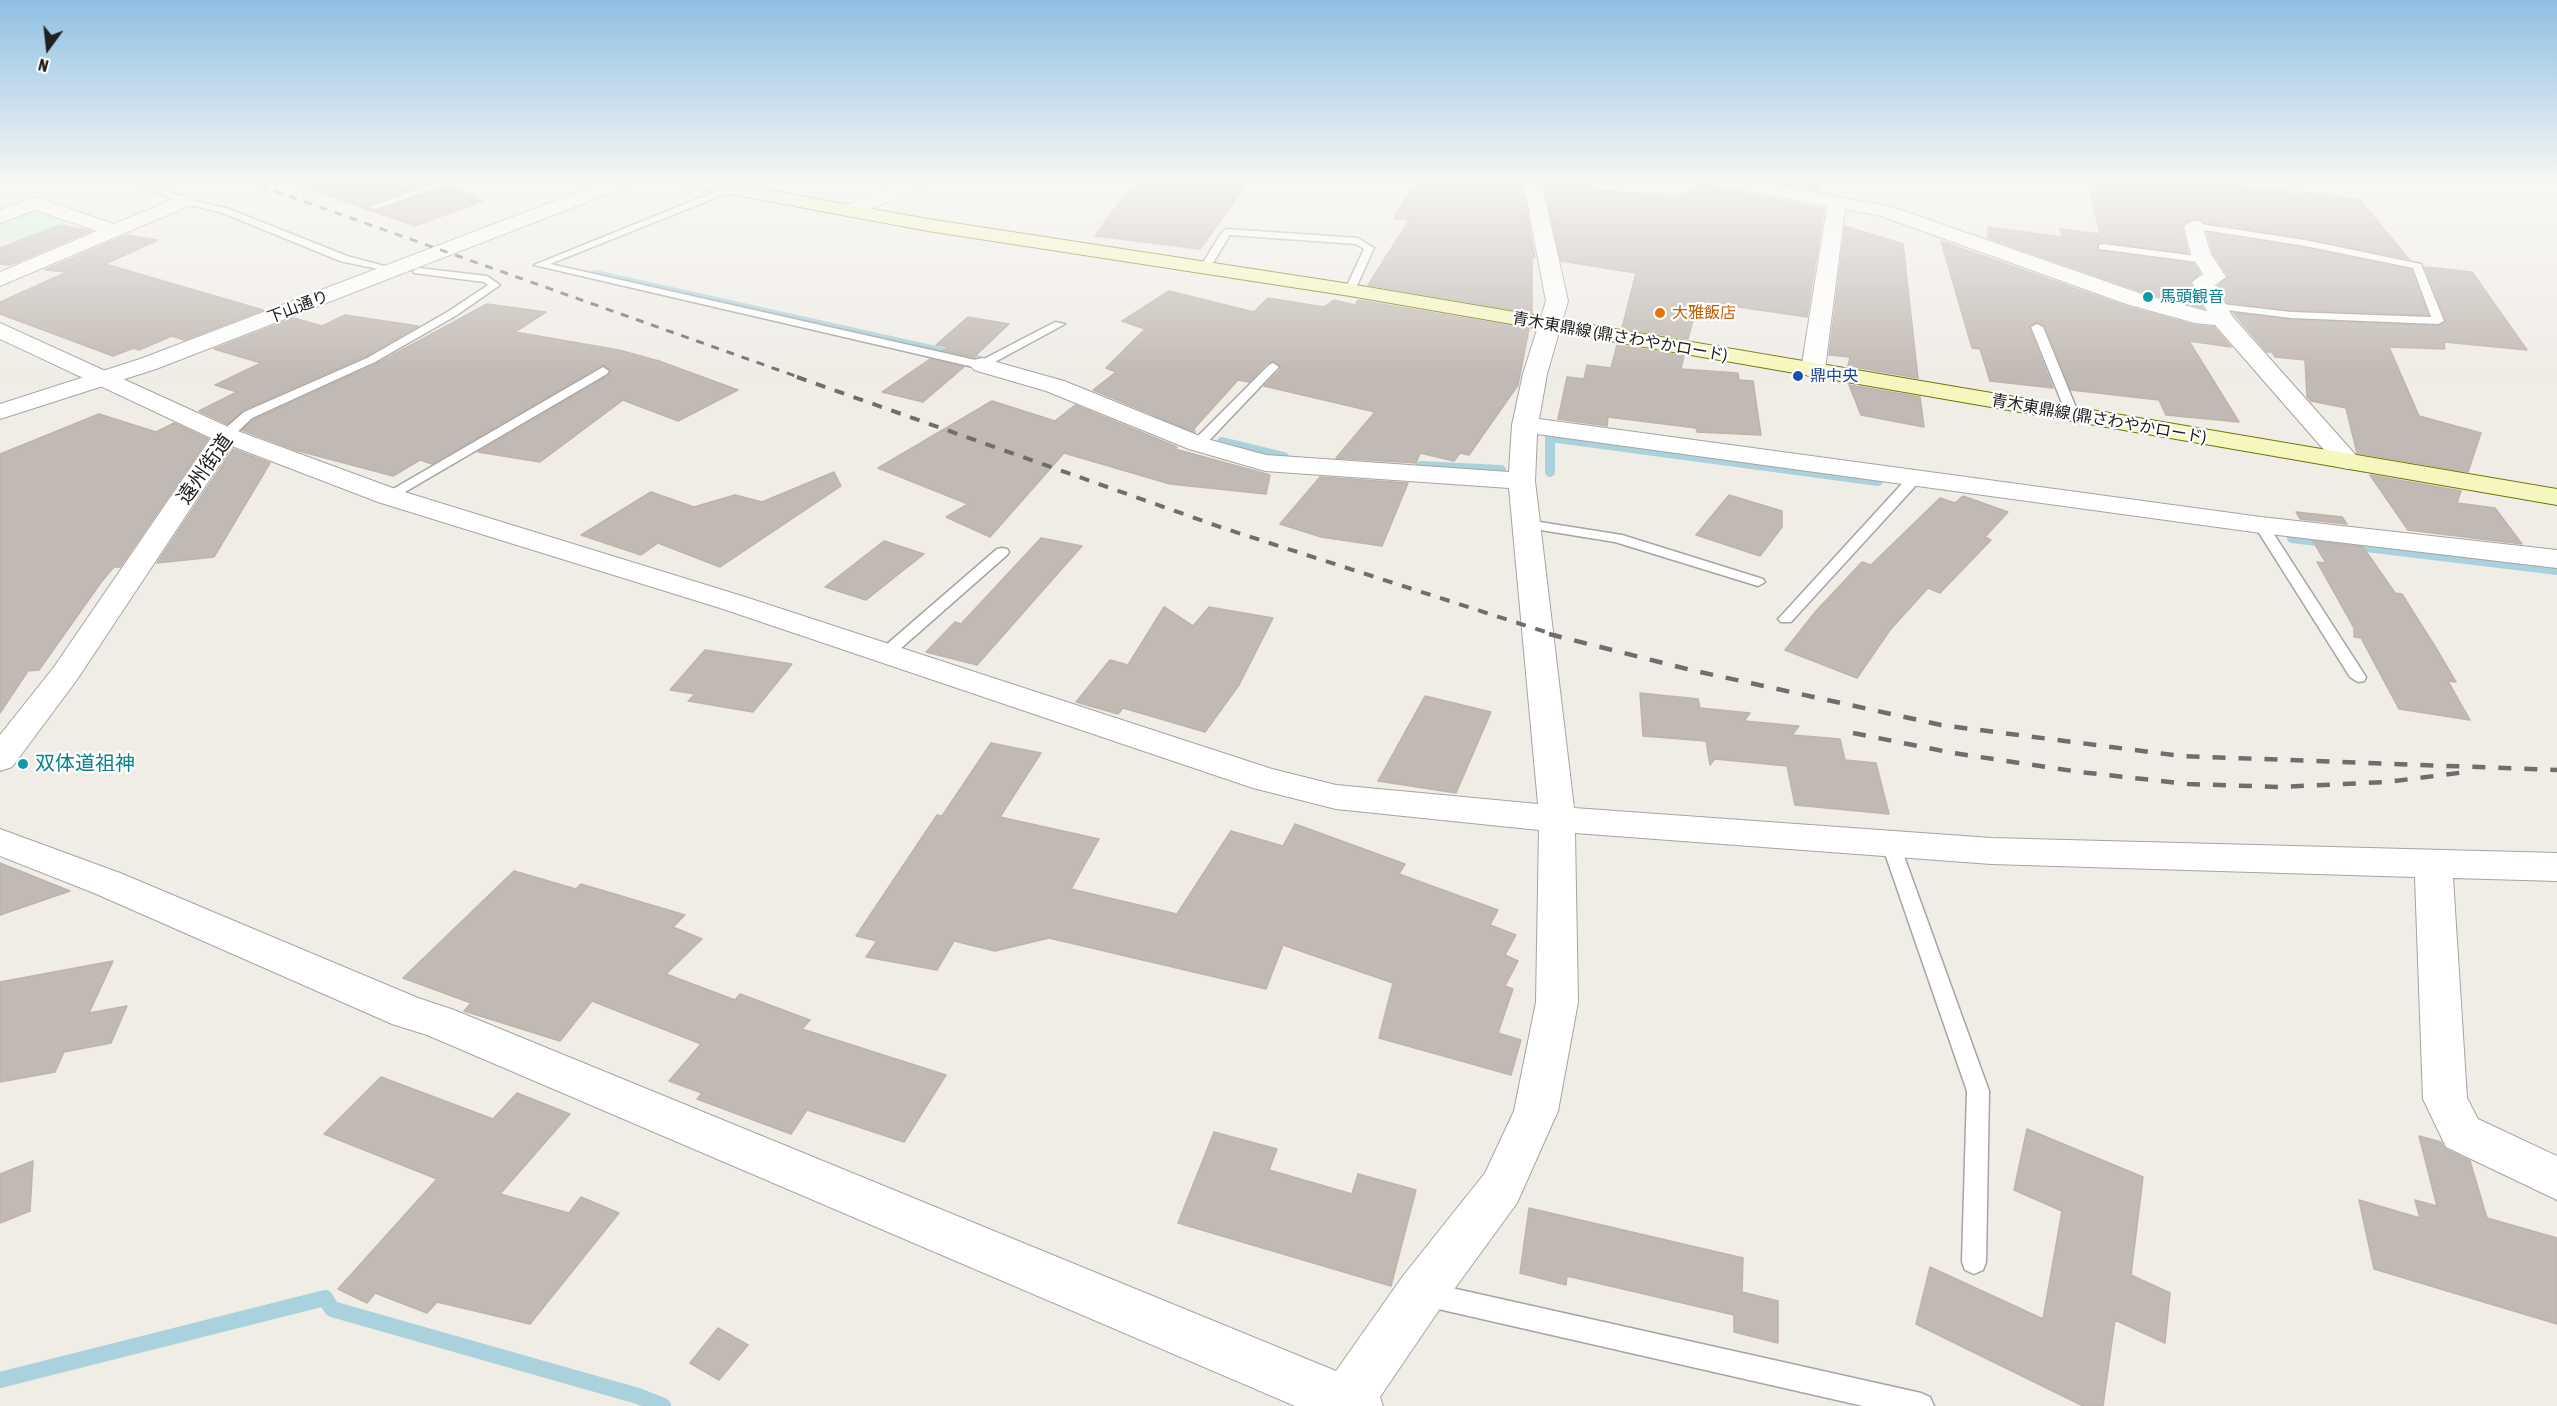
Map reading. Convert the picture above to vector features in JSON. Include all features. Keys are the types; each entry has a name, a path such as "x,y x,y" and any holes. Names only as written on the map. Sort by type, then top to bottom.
{"main road":[{"name":"青木東鼎線 (鼎さわやかロード)","path":"1061,246 1350,290 2557,497"}],"street":[{"path":"0,280 81,246"},
{"name":"下山通り","path":"0,412 105,379 455,246"},
{"path":"0,842 107,883 407,1012 439,1022 1349,1404 1421,1293 1501,1188 1536,1111 1557,1002 1557,819 1522,480 1525,425 1535,374 1557,301 1546,246"},
{"path":"1813,370 1831,246"},
{"path":"1985,246 2134,299 2195,316 2218,313"},
{"path":"2198,246 2200,255 2215,276 2203,282 2218,313 2348,461"},
{"path":"0,330 226,435 388,496 731,602 1265,779 1336,797 1557,819 1991,851 2557,867"},
{"path":"982,365 1055,386 1198,444 1265,463 1522,480"},
{"path":"1525,425 2261,525 2557,559"},
{"name":"遠州街道","path":"0,759 65,674 226,435"},
{"path":"2433,863 2445,1099 2462,1133 2557,1179"}],"lane":[{"path":"311,246 344,259 383,267"},
{"path":"587,246 539,265 982,365 1059,324"},
{"path":"1204,269 1219,246"},
{"path":"1350,290 1370,248 1366,246"},
{"path":"2218,313 2438,321 2417,266 2319,246"},
{"path":"2103,247 2205,260"},
{"name":"遠州街道","path":"226,435 248,415 371,360 453,313 495,285 487,279 418,271"},
{"path":"2037,327 2073,415"},
{"path":"1198,444 1274,367"},
{"path":"388,496 603,371"},
{"path":"1786,619 1914,479"},
{"path":"1527,524 1617,538 1758,582"},
{"path":"2261,525 2358,677"},
{"path":"885,654 1002,552"},
{"path":"1890,845 1978,1091 1974,1262"},
{"path":"1421,1293 1922,1406"}],"building":[{"path":"6,246 56,246 10,265 0,264 0,248"},
{"path":"101,246 146,246 105,264 263,310 184,340 172,336 139,350 134,348 113,356 0,314 0,302 67,272 45,270"},
{"path":"1173,246 1202,246 1200,249"},
{"path":"1393,246 1533,246 1535,258 1532,257 1532,313 1368,285"},
{"path":"1558,246 1818,246 1807,317 1698,301 1688,339 1622,328 1636,273 1561,261"},
{"path":"1843,246 1903,246 1918,378 1848,366 1850,357 1829,355"},
{"path":"1942,246 1954,246 2125,306 2194,325 2214,327 2231,347 2189,341 2239,422 2166,415 2159,400 2071,390 2045,326 2038,322 2029,328 2053,388 1990,381 1980,349 1972,348"},
{"path":"2010,246 2097,246 2099,251 2194,264 2200,273 2190,283 2203,308 2143,292"},
{"path":"2131,246 2186,246 2188,253"},
{"path":"2211,246 2289,246 2411,270 2428,315 2291,310 2227,302 2218,286 2228,276"},
{"path":"2343,246 2398,246 2409,259"},
{"path":"2425,267 2472,272 2527,350 2444,342 2445,349 2389,347 2419,416 2481,433 2468,472 2357,453 2346,408 2311,401 2307,397 2305,360 2275,357 2272,352 2267,352 2233,313 2291,320 2439,326 2446,320"},
{"path":"1169,291 1254,312 1268,298 1324,307 1334,300 1355,305 1358,300 1529,329 1518,385 1469,455 1460,453 1454,461 1420,453 1416,463 1336,458 1375,412 1264,386 1281,369 1274,361 1267,363 1249,382 1238,380 1192,431 1093,390 1116,372 1106,368 1145,329 1122,321"},
{"path":"487,304 546,312 515,332 619,350 659,361 738,390 678,421 623,400 540,462 478,452 608,376 611,371 602,365 432,464 420,460 393,476 295,450 242,430 253,420 376,364"},
{"path":"345,315 418,326 366,356 243,410 227,424 199,411 237,392 215,385 261,363 214,349 294,318 322,326"},
{"path":"968,317 1009,324 974,357 943,350 949,347 936,345"},
{"path":"1617,345 1684,356 1681,369 1738,373 1739,380 1753,381 1761,435 1697,432 1696,428 1608,417 1607,426 1558,419 1567,377 1584,379 1587,365 1611,368"},
{"path":"930,359 964,367 923,402 882,392"},
{"path":"1849,385 1920,397 1924,427 1861,415"},
{"path":"992,401 1055,421 1075,405 1177,447 1175,449 1270,475 1266,494 1170,484 1064,453 990,537 946,517 968,504 878,468"},
{"path":"99,414 156,432 174,423 208,439 120,567 114,567 102,581 39,670 28,671 0,713 0,454"},
{"path":"233,449 270,463 214,557 157,563"},
{"path":"834,472 841,486 720,567 658,543 641,555 581,535 651,492 694,507 735,495 762,502"},
{"path":"2370,475 2461,491 2457,503 2495,508 2522,544 2408,530"},
{"path":"1320,477 1408,483 1382,546 1321,537 1280,524"},
{"path":"1729,495 1782,511 1782,527 1760,556 1696,535"},
{"path":"1963,496 2008,512 1985,537 1991,540 1940,593 1928,588 1890,630 1857,678 1785,650 1816,611 1862,562 1871,565 1940,498 1955,503"},
{"path":"2296,512 2342,517 2347,524 2300,519"},
{"path":"1041,538 1082,546 977,665 926,652 955,622 961,624"},
{"path":"884,541 924,554 866,600 825,587"},
{"path":"2313,541 2363,547 2395,593 2402,594 2436,648 2456,682 2448,681 2470,720 2399,709 2361,638 2354,637 2354,628 2317,562 2326,563"},
{"path":"1164,607 1193,626 1209,607 1273,618 1239,685 1205,732 1123,708 1118,714 1076,702 1110,660 1128,665"},
{"path":"705,650 792,664 753,712 688,701 695,694 670,690"},
{"path":"1640,693 1698,699 1700,708 1750,713 1744,721 1799,726 1792,735 1840,739 1845,760 1876,763 1889,814 1795,805 1787,766 1715,759 1710,765 1706,741 1643,736"},
{"path":"1425,696 1491,712 1456,793 1378,781"},
{"path":"991,743 1041,753 1000,817 1099,839 1071,889 1177,914 1231,831 1283,846 1295,824 1405,864 1399,874 1498,910 1490,925 1516,935 1505,955 1518,961 1505,986 1513,989 1498,1033 1521,1040 1511,1075 1379,1038 1393,983 1283,945 1266,989 1049,938 995,951 954,941 937,970 866,957 877,941 856,936 937,815 942,816"},
{"path":"0,863 70,891 0,915"},
{"path":"514,871 576,889 581,884 685,915 673,927 702,939 666,974 735,1000 740,994 810,1020 802,1029 946,1075 904,1142 807,1110 791,1134 697,1099 702,1093 669,1081 701,1044 592,1001 560,1041 464,1011 471,1003 403,978"},
{"path":"113,961 89,1013 127,1006 111,1043 64,1052 55,1072 0,1082 0,982"},
{"path":"381,1077 493,1119 517,1093 570,1114 500,1194 569,1213 581,1197 619,1213 530,1324 437,1302 427,1313 375,1293 367,1303 338,1289 437,1179 324,1134"},
{"path":"2027,1129 2143,1177 2131,1275 2170,1293 2165,1343 2115,1320 2103,1406 2083,1406 1916,1324 1930,1267 2043,1319 2062,1211 2014,1190"},
{"path":"1214,1132 1277,1149 1269,1170 1352,1194 1358,1174 1416,1190 1391,1286 1178,1223"},
{"path":"2419,1136 2441,1142 2445,1149 2470,1161 2487,1218 2557,1238 2557,1324 2374,1269 2359,1200 2420,1218 2415,1200 2437,1206"},
{"path":"33,1161 30,1211 0,1223 0,1174"},
{"path":"1529,1208 1743,1258 1742,1292 1778,1301 1778,1343 1734,1332 1734,1315 1567,1276 1566,1285 1520,1273"},
{"path":"718,1328 748,1345 719,1380 690,1363"}],"waterway":[{"path":"595,274 980,360"},
{"path":"1158,419 1191,432"},
{"path":"1550,472 1550,437 1878,481"},
{"path":"1222,442 1284,457"},
{"path":"1421,466 1501,470"},
{"path":"2292,538 2557,570"},
{"path":"0,1380 325,1298 332,1309 638,1396 663,1406"}],"railway":[{"path":"429,246 801,378"},
{"path":"797,377 1223,528 1555,635"},
{"path":"1549,634 1691,670 1941,725 2181,756 2557,770"},
{"path":"1853,733 1953,753 2080,772 2188,784 2279,787 2387,782 2466,772"}],"place":[{"name":"馬頭観音","path":"2148,297"},
{"name":"大雅飯店","path":"1660,313"},
{"name":"鼎中央","path":"1798,376"},
{"name":"双体道祖神","path":"23,764"}]}
